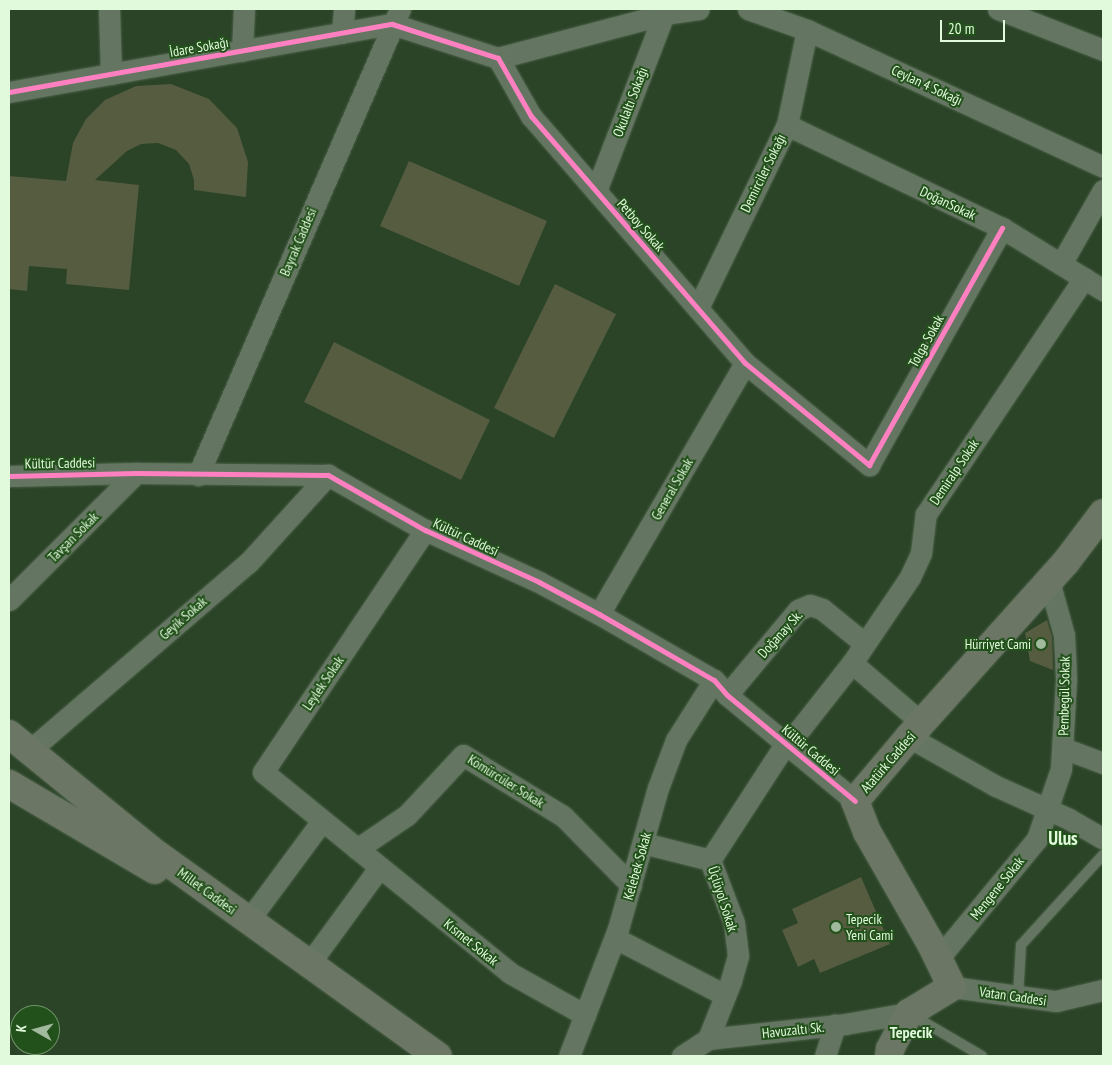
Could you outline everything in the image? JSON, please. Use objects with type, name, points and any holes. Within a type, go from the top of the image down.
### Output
[{"type":"main road","name":"Atatürk Caddesi","points":[[952,987],[867,832],[854,801],[1049,581],[1103,513]]},
{"type":"main road","name":"Millet Caddesi","points":[[9,734],[151,850],[245,919]]},
{"type":"main road","name":"Millet Caddesi","points":[[9,784],[107,843],[245,919]]},
{"type":"main road","points":[[245,919],[438,1056]]},
{"type":"main road","points":[[889,1056],[890,1049],[909,1013],[952,987]]},
{"type":"street","points":[[109,9],[111,74]]},
{"type":"street","points":[[242,51],[244,9]]},
{"type":"street","points":[[342,33],[344,9]]},
{"type":"street","points":[[396,16],[498,58],[664,14],[699,9]]},
{"type":"street","name":"Ceylan 4 Sokağı","points":[[754,9],[807,30],[1102,163]]},
{"type":"street","points":[[998,9],[1103,50]]},
{"type":"street","name":"Okulaltı Sokağı","points":[[596,191],[664,14]]},
{"type":"street","name":"İdare Sokağı","points":[[9,92],[342,33],[396,16]]},
{"type":"street","name":"Bayrak Caddesi","points":[[198,475],[396,16]]},
{"type":"street","name":"Demirciler Sokağı","points":[[698,308],[787,125],[807,30]]},
{"type":"street","name":"Petboy Sokak","points":[[498,58],[532,116],[745,363],[869,465]]},
{"type":"street","name":"DoğanSokak","points":[[787,125],[1002,228],[1103,290]]},
{"type":"street","points":[[1061,264],[1103,190]]},
{"type":"street","name":"Tolga Sokak","points":[[869,465],[1002,228]]},
{"type":"street","name":"Demiralp Sokak","points":[[786,743],[800,729],[852,663],[910,577],[920,553],[926,514],[1084,278]]},
{"type":"street","name":"General Sokak","points":[[599,614],[745,363]]},
{"type":"street","name":"Kültür Caddesi","points":[[12,472],[328,475],[425,530],[539,582],[599,614],[721,688],[854,801]]},
{"type":"street","name":"Tavşan Sokak","points":[[9,600],[136,473]]},
{"type":"street","name":"Geyik Sokak","points":[[30,751],[249,562],[328,475]]},
{"type":"street","name":"Leylek Sokak","points":[[322,821],[263,772],[425,530]]},
{"type":"street","name":"Pembegül Sokak","points":[[1048,811],[1061,769],[1066,680],[1064,635],[1049,581]]},
{"type":"street","name":"Doğanay Sk.","points":[[721,688],[798,610],[810,605],[822,609],[864,644]]},
{"type":"street","points":[[852,663],[916,730],[996,786],[1069,820],[1103,839]]},
{"type":"street","name":"Kelebek Sokak","points":[[569,1056],[615,938],[632,885],[658,788],[676,740],[721,688]]},
{"type":"street","name":"Üçlüyol Sokak","points":[[710,860],[786,743]]},
{"type":"street","points":[[1063,748],[1103,763]]},
{"type":"street","name":"Kömürcüler Sokak","points":[[367,858],[463,755],[563,816],[632,885]]},
{"type":"street","name":"Mengene Sokak","points":[[938,960],[1037,839],[1048,811]]},
{"type":"street","points":[[245,919],[322,821]]},
{"type":"street","name":"Kısmet Sokak","points":[[322,821],[510,973],[585,1015]]},
{"type":"street","name":"Üçlüyol Sokak","points":[[643,843],[710,860]]},
{"type":"street","points":[[309,964],[367,858]]},
{"type":"street","name":"Üçlüyol Sokak","points":[[708,1039],[738,956],[734,923],[710,860]]},
{"type":"street","points":[[615,938],[725,995]]},
{"type":"street","name":"Vatan Caddesi","points":[[952,987],[1056,1001],[1103,990]]},
{"type":"street","name":"Havuzaltı Sk.","points":[[682,1056],[708,1039],[835,1025],[909,1013]]},
{"type":"street","points":[[825,1056],[835,1025]]},
{"type":"lane","points":[[1018,996],[1021,945],[1103,855]]},
{"type":"lane","points":[[909,1013],[982,1056]]},
{"type":"building","points":[[171,84],[209,99],[237,128],[248,162],[246,197],[194,190],[194,180],[189,164],[176,150],[158,143],[141,144],[127,151],[95,180],[139,185],[129,290],[66,284],[67,269],[29,266],[27,291],[9,289],[9,176],[66,181],[73,143],[86,119],[105,100],[136,86]]},
{"type":"building","points":[[409,161],[547,221],[519,286],[380,226]]},
{"type":"building","points":[[555,284],[616,314],[554,438],[494,408]]},
{"type":"building","points":[[334,342],[490,420],[461,480],[304,402]]},
{"type":"building","name":"Hürriyet Cami","points":[[1047,620],[1052,637],[1053,670],[1030,661],[1025,633]]},
{"type":"building","name":"Tepecik Yeni Cami","points":[[861,877],[890,944],[820,973],[814,959],[798,967],[782,930],[798,923],[792,909]]},
{"type":"cycle path","points":[[9,92],[392,24],[498,58],[531,116],[745,363],[869,465],[1002,228]]},
{"type":"cycle path","points":[[9,476],[136,473],[328,475],[425,530],[539,582],[714,680],[727,695],[855,801]]},
{"type":"place","name":"Hürriyet Cami","points":[[1041,644]]},
{"type":"place","name":"Tepecik Yeni Cami","points":[[836,927]]},
{"type":"district","name":"Ulus","points":[[1063,839]]},
{"type":"district","name":"Tepecik","points":[[911,1032]]}]
